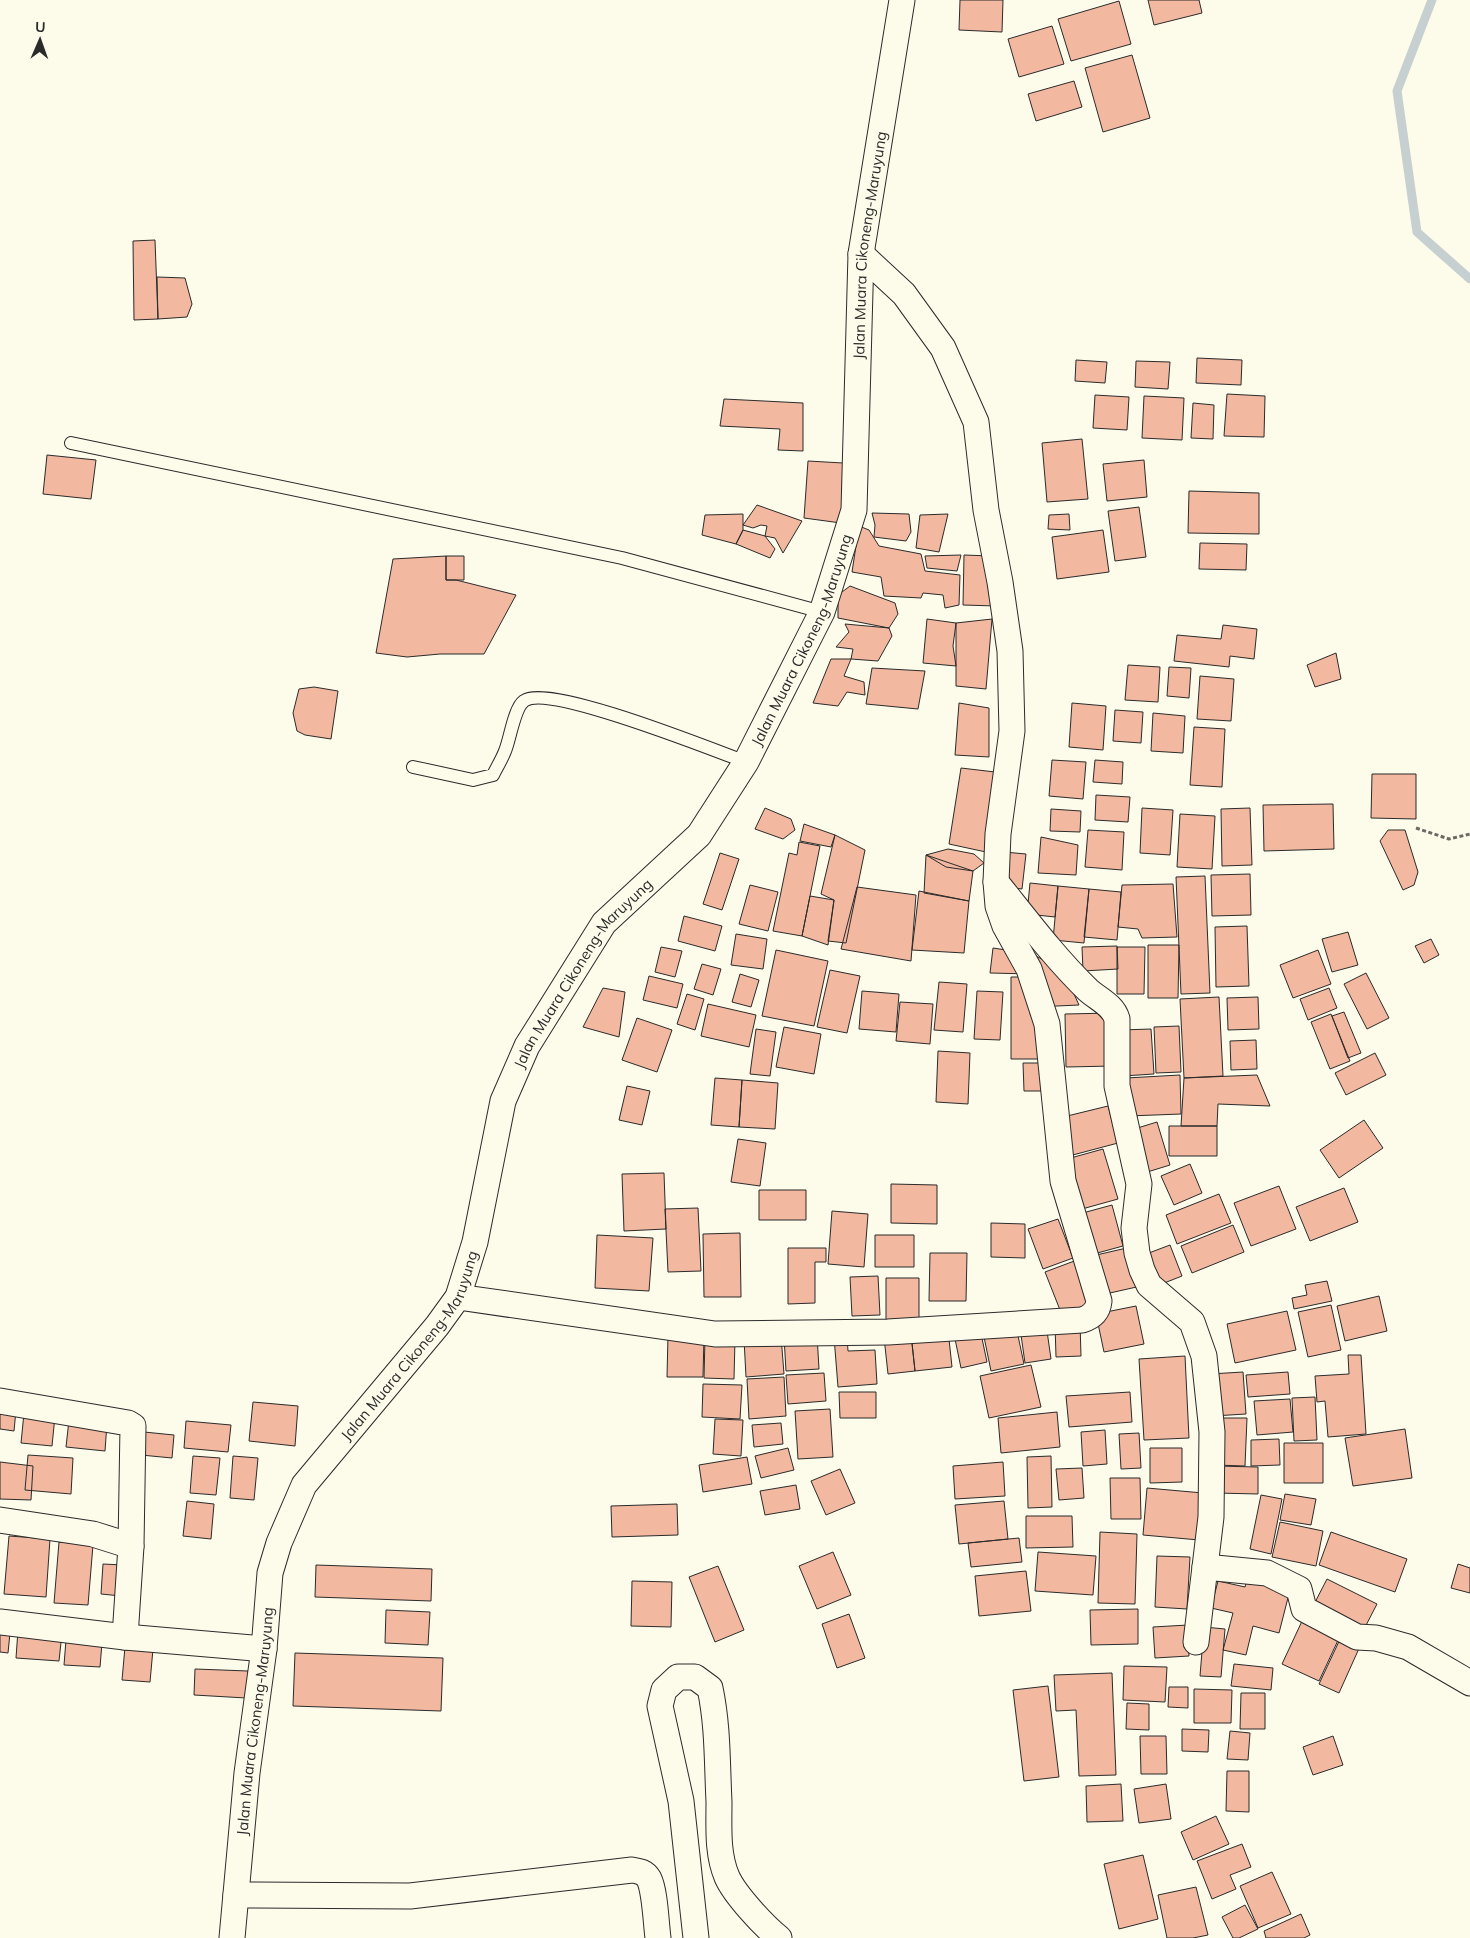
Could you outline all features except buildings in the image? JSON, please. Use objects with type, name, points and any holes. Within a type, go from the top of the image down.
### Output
[{"type":"street","name":"Jalan Muara Cikoneng-Maruyung","points":[[232,1938],[247,1773],[264,1649],[270,1573],[279,1543],[304,1485],[437,1326],[458,1297],[475,1242],[503,1101],[527,1046],[604,924],[699,835],[746,762],[822,612],[854,510],[861,254],[902,0]]},
{"type":"street","points":[[458,1297],[716,1334],[888,1332],[1082,1320],[1093,1315],[1098,1306],[1099,1301],[1063,1181],[1047,1024],[1029,969],[1005,926],[998,906],[996,882],[998,834],[1012,731],[1010,651],[1000,582],[986,510],[976,422],[943,348],[904,294],[861,254]]},
{"type":"street","points":[[996,882],[1059,960],[1089,991],[1115,1013],[1117,1019],[1116,1086],[1139,1184],[1134,1228],[1137,1253],[1149,1285],[1192,1322],[1204,1356],[1212,1432],[1211,1517],[1196,1642]]},
{"type":"street","points":[[0,1401],[128,1423],[133,1426],[132,1546],[125,1637]]},
{"type":"street","points":[[0,1520],[92,1534],[132,1546]]},
{"type":"street","points":[[1205,1567],[1267,1573],[1299,1589],[1304,1609],[1357,1637],[1376,1638],[1408,1647],[1470,1683]]},
{"type":"street","points":[[0,1622],[125,1637],[264,1649]]},
{"type":"street","points":[[696,1938],[681,1801],[660,1706],[664,1690],[678,1677],[695,1677],[710,1688],[716,1718],[720,1851],[728,1878],[770,1931],[779,1938]]},
{"type":"street","points":[[236,1895],[410,1896],[632,1870],[641,1872],[648,1878],[652,1888],[658,1938]]},
{"type":"lane","points":[[71,443],[622,558],[822,612]]},
{"type":"lane","points":[[413,767],[473,780],[493,775],[505,751],[519,708],[524,701],[533,698],[558,699],[626,718],[746,762]]},
{"type":"path","points":[[1416,828],[1449,839],[1470,834]]},
{"type":"waterway","points":[[1432,0],[1397,91],[1417,232],[1470,279]]}]
